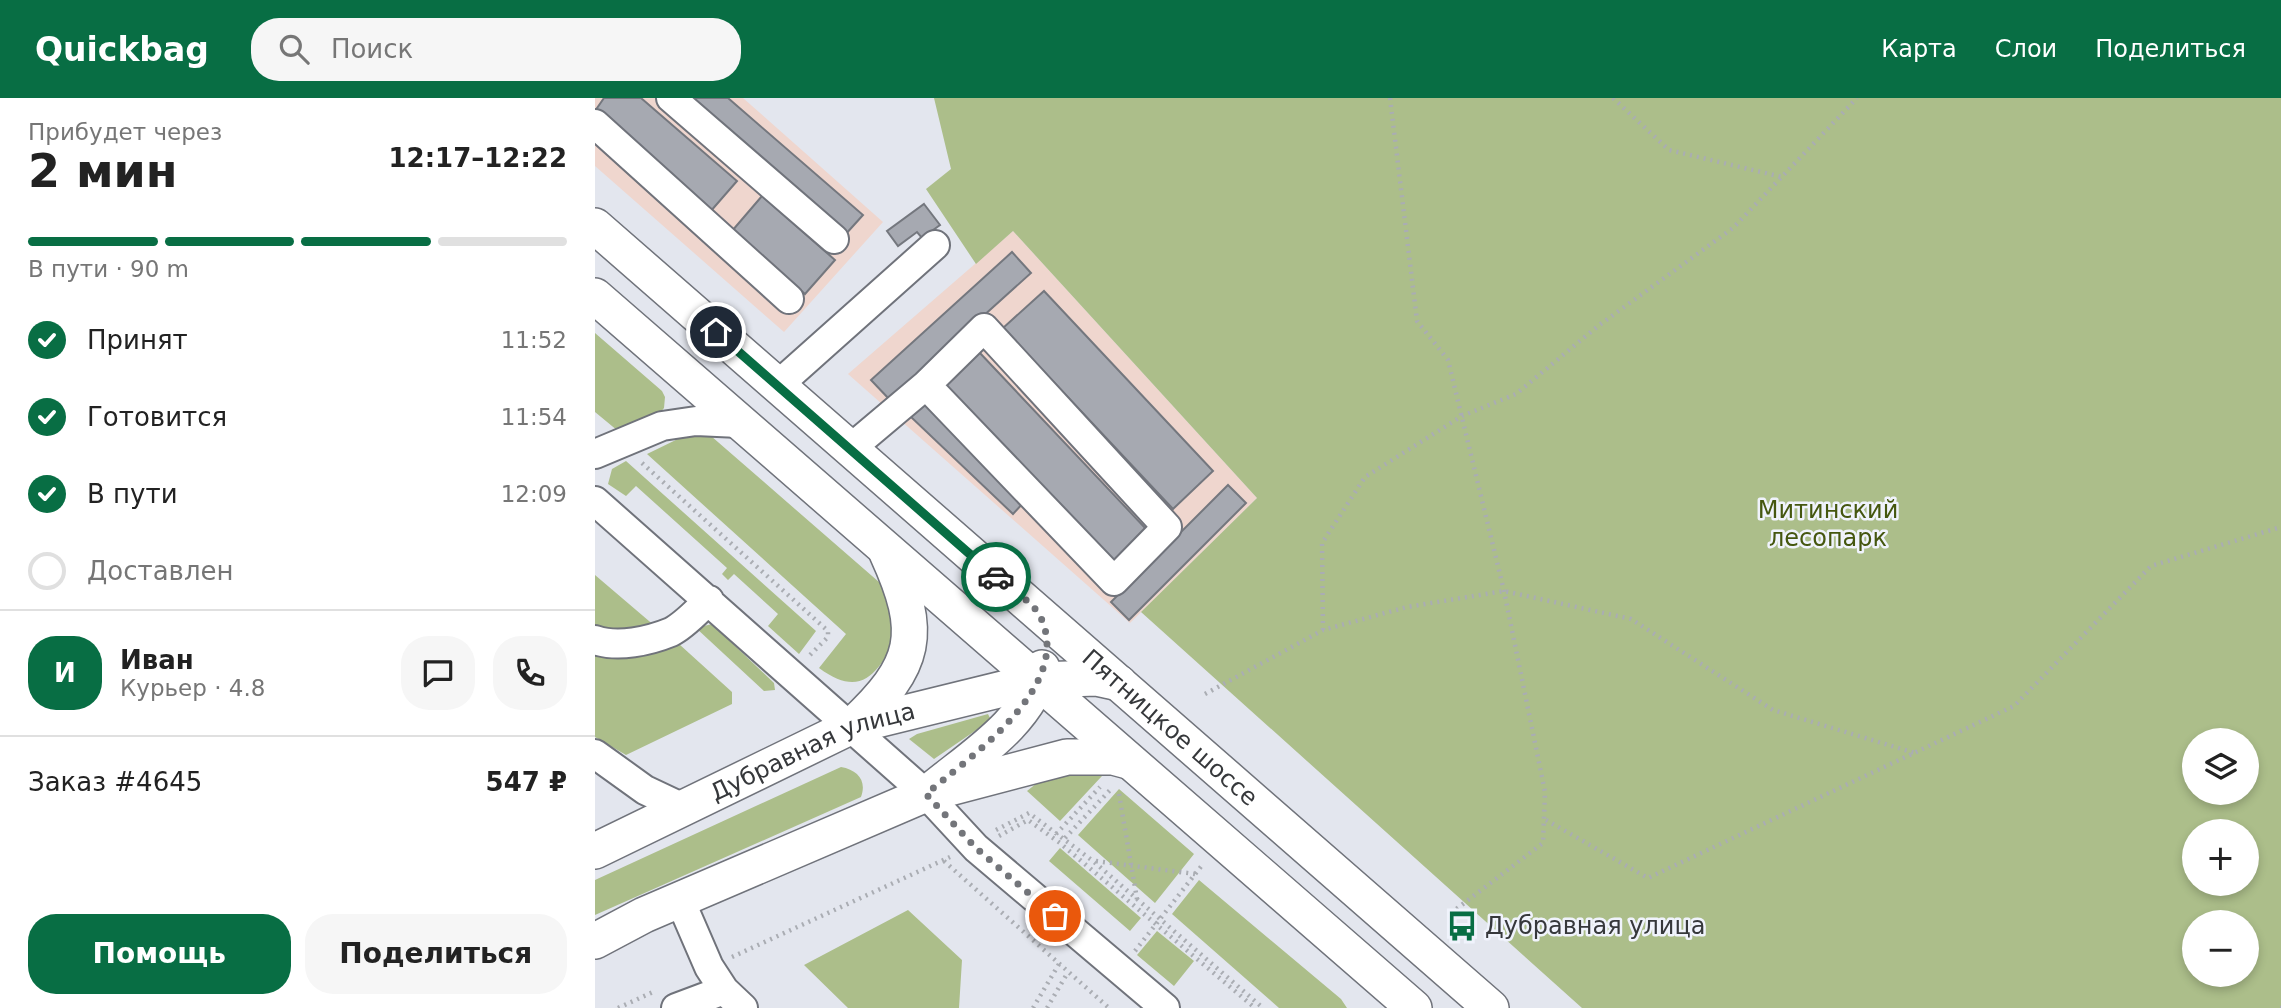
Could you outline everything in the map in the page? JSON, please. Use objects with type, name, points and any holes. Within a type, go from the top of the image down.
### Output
[{"type":"main road","name":"Пятницкое шоссе","points":[[595,226],[1491,1008]]},
{"type":"main road","name":"Пятницкое шоссе","points":[[595,296],[1039,680],[1120,776],[1414,1008]]},
{"type":"main road","points":[[852,726],[887,693],[905,661],[911,633],[907,602],[884,547]]},
{"type":"main road","points":[[926,794],[1006,728],[1039,680],[1045,636],[1038,613]]},
{"type":"main road","name":"Дубравная улица","points":[[595,850],[852,726],[1039,680],[1096,678],[1119,683]]},
{"type":"main road","points":[[595,941],[680,900],[926,794],[1066,757],[1090,756],[1120,776]]},
{"type":"street","points":[[671,98],[834,239]]},
{"type":"street","points":[[595,124],[789,299]]},
{"type":"street","points":[[777,386],[935,245]]},
{"type":"street","points":[[850,449],[926,385],[985,328],[1167,527],[1114,581],[926,385]]},
{"type":"street","points":[[595,454],[622,445],[662,426],[696,421],[739,423]]},
{"type":"street","points":[[595,501],[852,726],[926,794],[973,846],[1165,1008]]},
{"type":"street","points":[[595,640],[604,643],[634,642],[673,631],[709,600]]},
{"type":"street","points":[[595,754],[645,790],[681,807]]},
{"type":"street","points":[[680,900],[709,967],[733,999]]},
{"type":"street","points":[[670,998],[733,999]]},
{"type":"path","points":[[1390,98],[1417,321],[1448,360],[1504,591],[1545,792],[1543,843],[1455,910]]},
{"type":"path","points":[[1613,98],[1669,150],[1783,177]]},
{"type":"path","points":[[1323,630],[1322,543],[1365,477],[1462,416],[1516,394],[1598,326],[1733,228],[1857,98]]},
{"type":"path","points":[[622,445],[828,631],[828,637],[792,673]]},
{"type":"path","points":[[1546,820],[1648,878],[2014,706],[2151,566],[2281,527]]},
{"type":"path","points":[[1205,694],[1323,630],[1407,607],[1504,591],[1631,619],[1773,710],[1916,753]]},
{"type":"path","points":[[1052,838],[1101,785],[1120,776]]},
{"type":"path","points":[[1065,838],[1120,776]]},
{"type":"path","points":[[1120,776],[1137,900]]},
{"type":"path","points":[[973,846],[1029,813],[1093,861],[1255,1008]]},
{"type":"path","points":[[709,967],[1028,820],[1159,921],[1263,1008]]},
{"type":"path","points":[[1128,960],[1207,859]]},
{"type":"path","points":[[944,861],[1109,1008]]},
{"type":"path","points":[[1093,861],[1196,874]]},
{"type":"path","points":[[1033,1008],[1059,964]]},
{"type":"path","points":[[1047,1008],[1068,972]]},
{"type":"path","points":[[618,1008],[670,998]]},
{"type":"shaded area","points":[[595,98],[743,98],[883,222],[784,332],[595,166]]},
{"type":"shaded area","points":[[1013,231],[1257,498],[1130,623],[848,374]]},
{"type":"green space","name":"Митинский лесопарк","points":[[934,98],[2281,98],[2281,1008],[1582,1008],[1141,612],[1257,498],[1013,231],[976,264],[926,189],[951,169]]},
{"type":"green space","points":[[595,333],[662,391],[665,397],[664,408],[659,414],[618,431],[595,412]]},
{"type":"green space","points":[[684,436],[711,436],[887,589],[900,632],[885,658],[869,677],[848,682],[819,668],[846,634],[647,454]]},
{"type":"green space","points":[[626,461],[816,631],[799,654],[768,626],[778,614],[734,574],[728,580],[722,574],[727,568],[636,486],[626,496],[608,484],[612,469]]},
{"type":"green space","points":[[595,575],[656,627],[595,632]]},
{"type":"green space","points":[[712,624],[774,683],[775,690],[764,691],[696,628]]},
{"type":"green space","points":[[679,644],[732,692],[732,704],[626,755],[595,737],[595,653],[617,657],[638,656]]},
{"type":"green space","points":[[988,714],[991,720],[934,759],[909,739],[917,734]]},
{"type":"green space","points":[[841,767],[860,777],[863,786],[861,797],[595,915],[595,880]]},
{"type":"green space","points":[[1089,770],[1102,776],[1060,821],[1027,791],[1047,775]]},
{"type":"green space","points":[[1119,789],[1194,854],[1155,903],[1078,835]]},
{"type":"green space","points":[[1060,848],[1141,918],[1130,931],[1049,861]]},
{"type":"green space","points":[[1199,880],[1341,999],[1347,1008],[1279,1008],[1172,914]]},
{"type":"green space","points":[[908,910],[962,960],[959,1008],[848,1008],[804,965]]},
{"type":"green space","points":[[1157,931],[1194,961],[1174,986],[1137,955]]},
{"type":"building","points":[[604,98],[641,98],[737,181],[710,212],[595,111]]},
{"type":"building","points":[[686,98],[728,98],[863,215],[844,236]]},
{"type":"building","points":[[762,196],[835,260],[805,294],[732,231]]},
{"type":"building","points":[[924,204],[940,225],[922,238],[917,232],[898,246],[887,231]]},
{"type":"building","points":[[1012,252],[1031,273],[890,400],[871,380]]},
{"type":"building","points":[[1044,291],[1213,471],[1173,509],[1003,328]]},
{"type":"building","points":[[979,352],[1147,530],[1110,565],[942,387]]},
{"type":"building","points":[[924,403],[1025,501],[1013,514],[911,417]]},
{"type":"building","points":[[1228,485],[1246,503],[1129,620],[1111,602]]},
{"type":"way so far","points":[[996,577],[1038,613],[1043,624],[1044,657],[1039,680],[1006,728],[926,794],[976,848],[1055,916]]},
{"type":"place","name":"Дубравная улица","points":[[1462,926]]},
{"type":"route","points":[[716,332],[996,577]]}]
